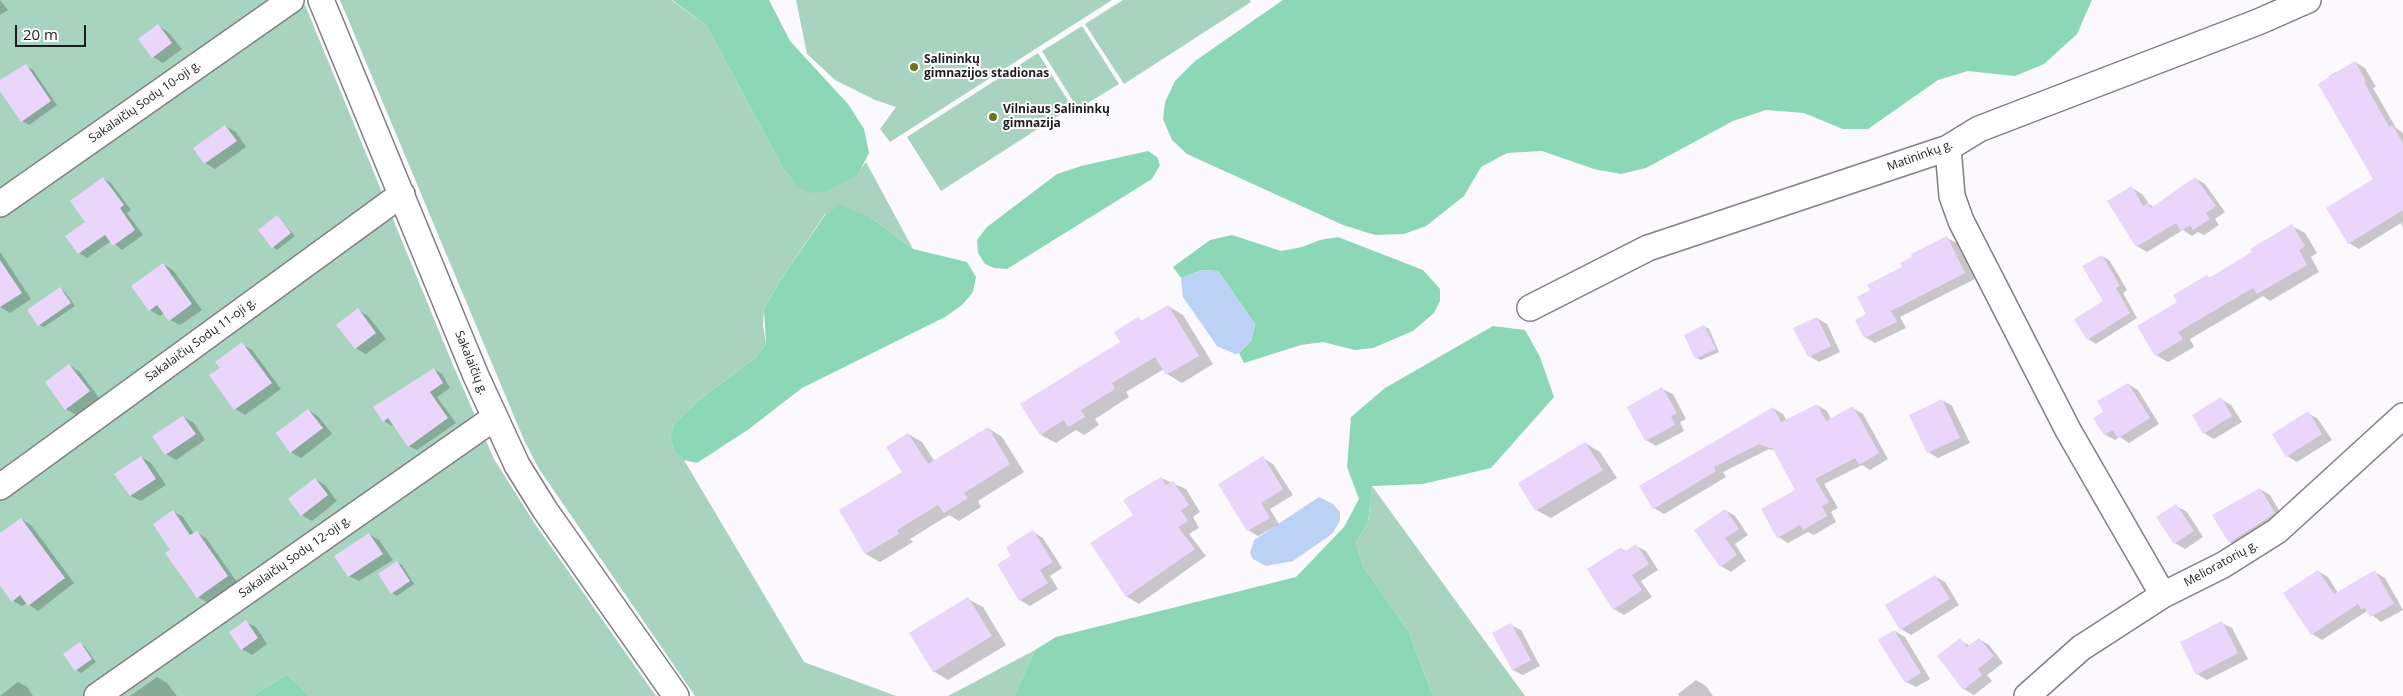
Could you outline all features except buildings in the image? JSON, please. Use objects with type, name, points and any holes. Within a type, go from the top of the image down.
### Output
[{"type":"street","name":"Sakalaičių Sodų 10-oji g.","points":[[0,204],[291,0]]},
{"type":"street","name":"Sakalaičių g.","points":[[321,0],[494,418],[517,465],[545,510],[676,696]]},
{"type":"street","name":"Matininkų g.","points":[[1530,308],[1648,248],[1948,148],[1979,129],[2258,22],[2308,0]]},
{"type":"street","points":[[1948,148],[1952,196],[1961,221],[2068,430],[2164,595]]},
{"type":"street","name":"Sakalaičių Sodų 11-oji g.","points":[[0,487],[402,194]]},
{"type":"street","name":"Melioratorių g.","points":[[2027,696],[2080,648],[2164,595],[2223,565],[2276,531],[2403,416]]},
{"type":"street","name":"Sakalaičių Sodų 12-oji g.","points":[[97,696],[494,418]]},
{"type":"green space","points":[[0,0],[303,0],[453,365],[494,459],[535,524],[656,696],[310,696],[287,674],[253,696],[0,696]]},
{"type":"green space","points":[[340,0],[671,0],[706,25],[783,168],[796,185],[857,174],[866,162],[913,249],[870,217],[825,214],[780,281],[764,309],[763,325],[766,344],[754,359],[699,400],[674,424],[670,437],[675,452],[684,460],[804,662],[896,696],[695,696],[539,469],[524,440]]},
{"type":"green space","points":[[672,0],[769,0],[790,41],[848,104],[864,129],[869,153],[858,174],[827,191],[810,193],[796,185],[783,168],[706,25]]},
{"type":"green space","name":"Salininkų gimnazijos stadionas","points":[[796,0],[1112,0],[890,142],[880,129],[896,107],[875,100],[835,80],[807,54]]},
{"type":"green space","points":[[1123,0],[1250,0],[1251,2],[1124,84],[1085,24]]},
{"type":"green space","points":[[1283,0],[2092,0],[2077,34],[2044,64],[2015,76],[1968,71],[1938,80],[1868,129],[1843,129],[1804,113],[1766,110],[1733,121],[1646,168],[1621,174],[1594,169],[1542,151],[1507,153],[1481,167],[1464,196],[1426,226],[1404,234],[1375,235],[1343,225],[1187,154],[1172,140],[1163,119],[1165,102],[1175,81],[1195,61]]},
{"type":"green space","points":[[1082,26],[1119,84],[1078,109],[1042,51]]},
{"type":"green space","points":[[1038,53],[1072,107],[941,191],[907,137]]},
{"type":"green space","points":[[1148,151],[1157,157],[1160,165],[1152,179],[1007,269],[994,268],[985,264],[978,253],[977,240],[987,227],[1057,174],[1081,166]]},
{"type":"green space","points":[[840,205],[870,217],[913,249],[967,262],[976,277],[973,292],[962,305],[945,317],[802,388],[749,429],[697,463],[684,460],[675,452],[670,437],[674,424],[699,400],[754,359],[766,344],[764,309],[780,281],[825,215]]},
{"type":"green space","points":[[1232,235],[1281,251],[1338,237],[1423,270],[1440,289],[1440,301],[1434,313],[1413,331],[1373,348],[1355,350],[1323,342],[1301,345],[1244,363],[1239,353],[1251,341],[1255,324],[1218,271],[1202,270],[1181,278],[1173,267],[1210,240]]},
{"type":"green space","points":[[1493,326],[1525,330],[1540,357],[1554,397],[1491,468],[1423,484],[1372,486],[1368,523],[1356,542],[1363,566],[1409,632],[1433,696],[1014,696],[1035,650],[1056,637],[1296,577],[1344,527],[1359,499],[1347,467],[1351,417],[1385,388]]},
{"type":"green space","points":[[1372,486],[1525,696],[1433,696],[1409,632],[1363,566],[1356,542],[1368,523]]},
{"type":"green space","points":[[1035,650],[1014,696],[948,696]]},
{"type":"green space","points":[[287,674],[310,696],[253,696]]},
{"type":"water","points":[[1202,270],[1218,271],[1255,324],[1251,341],[1239,353],[1235,354],[1217,346],[1183,297],[1181,278]]},
{"type":"water","points":[[1319,497],[1333,504],[1340,512],[1340,521],[1332,534],[1293,561],[1266,566],[1253,559],[1250,553],[1254,540]]},
{"type":"place","name":"Salininkų gimnazijos stadionas","points":[[914,67]]},
{"type":"place","name":"Vilniaus Salininkų gimnazija","points":[[993,117]]}]
